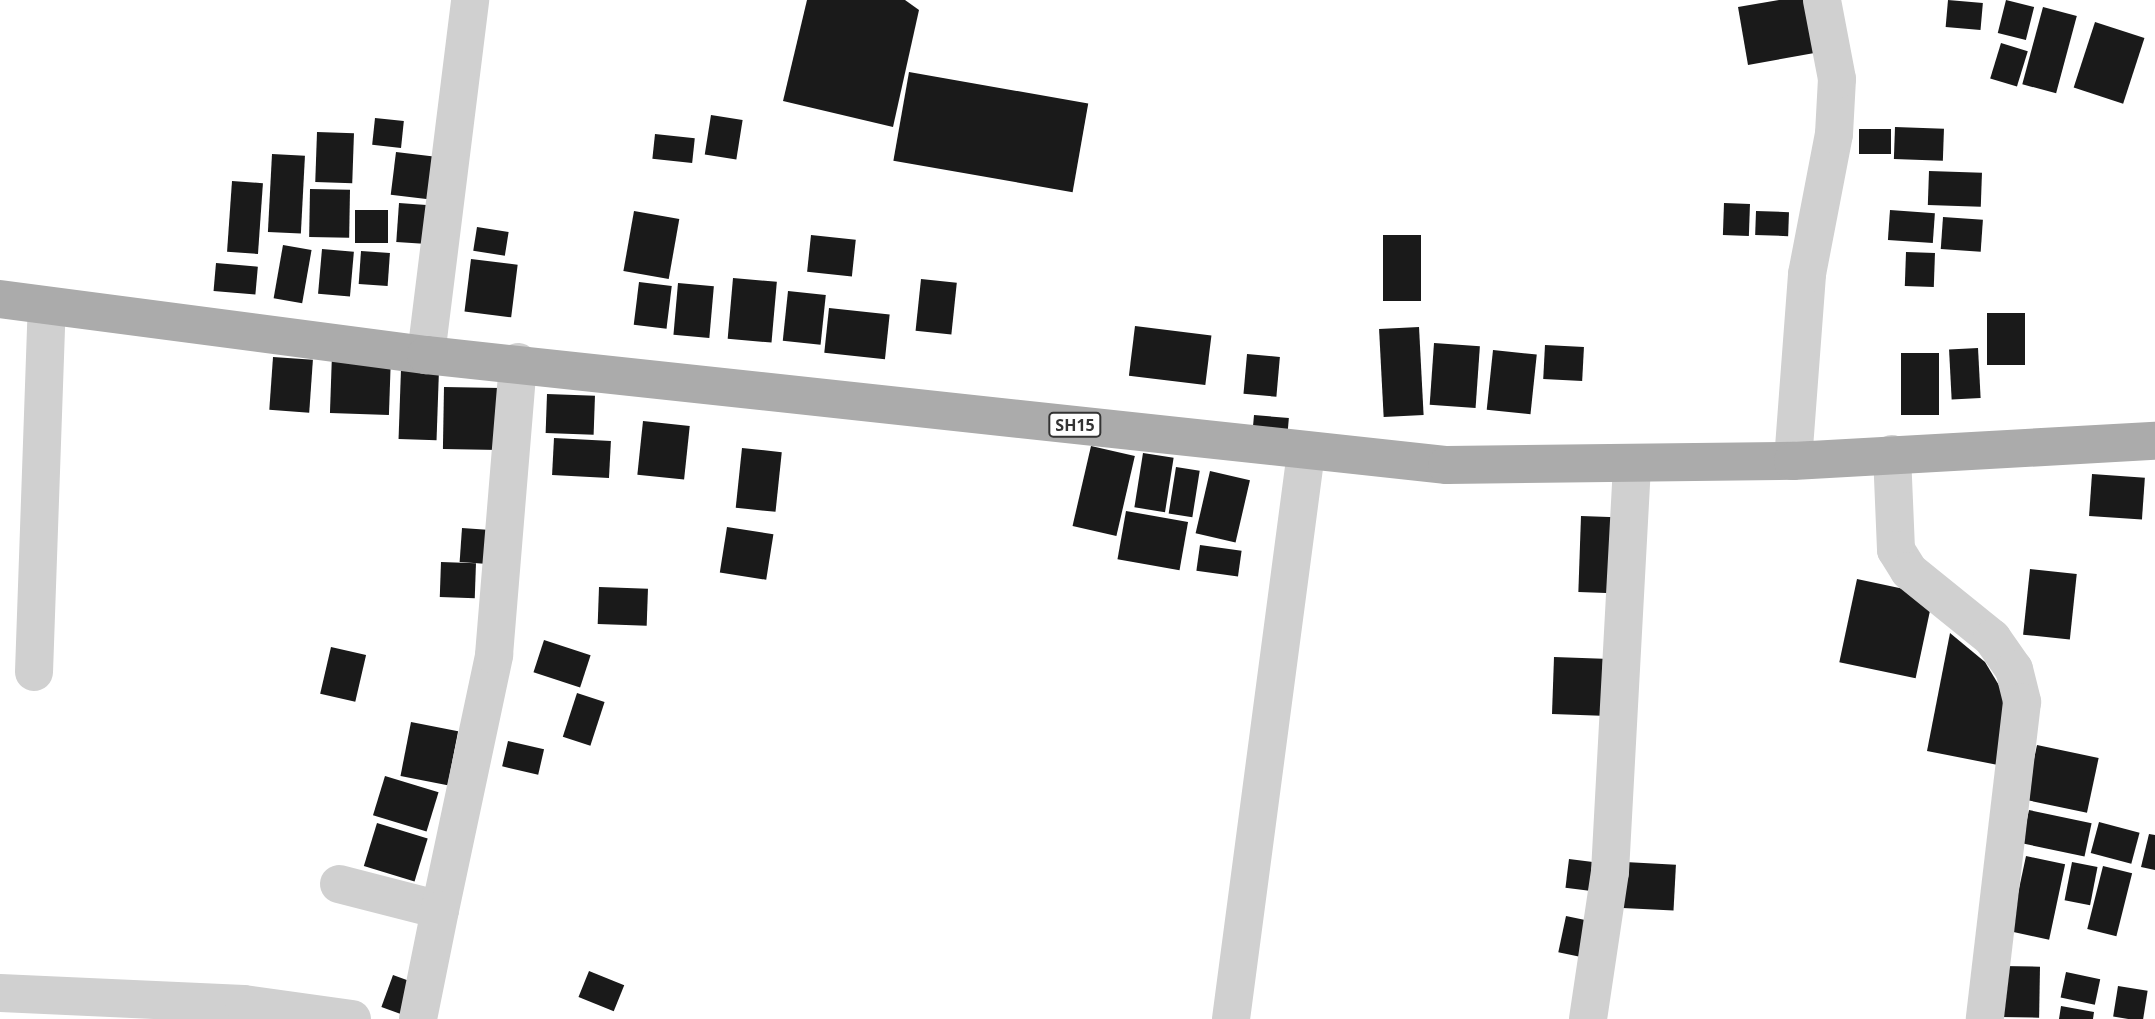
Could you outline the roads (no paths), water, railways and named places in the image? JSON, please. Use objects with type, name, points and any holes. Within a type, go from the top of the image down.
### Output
[{"type":"main road","name":"SH15","points":[[0,299],[426,355],[518,362],[1306,452],[1495,467],[1793,461],[2155,441]]},
{"type":"street","points":[[426,355],[470,0]]},
{"type":"street","points":[[1793,461],[1807,274],[1834,134],[1837,79],[1822,0]]},
{"type":"street","points":[[34,672],[47,306]]},
{"type":"street","points":[[418,1019],[494,655],[518,362]]},
{"type":"street","points":[[1231,1019],[1306,452]]},
{"type":"street","points":[[1892,454],[1896,550],[1909,572],[1992,638],[2014,669],[2022,702],[1985,1019]]},
{"type":"street","points":[[1588,1019],[1610,872],[1632,465]]},
{"type":"street","points":[[339,884],[440,910]]},
{"type":"street","points":[[0,993],[193,1010],[352,1019]]}]
